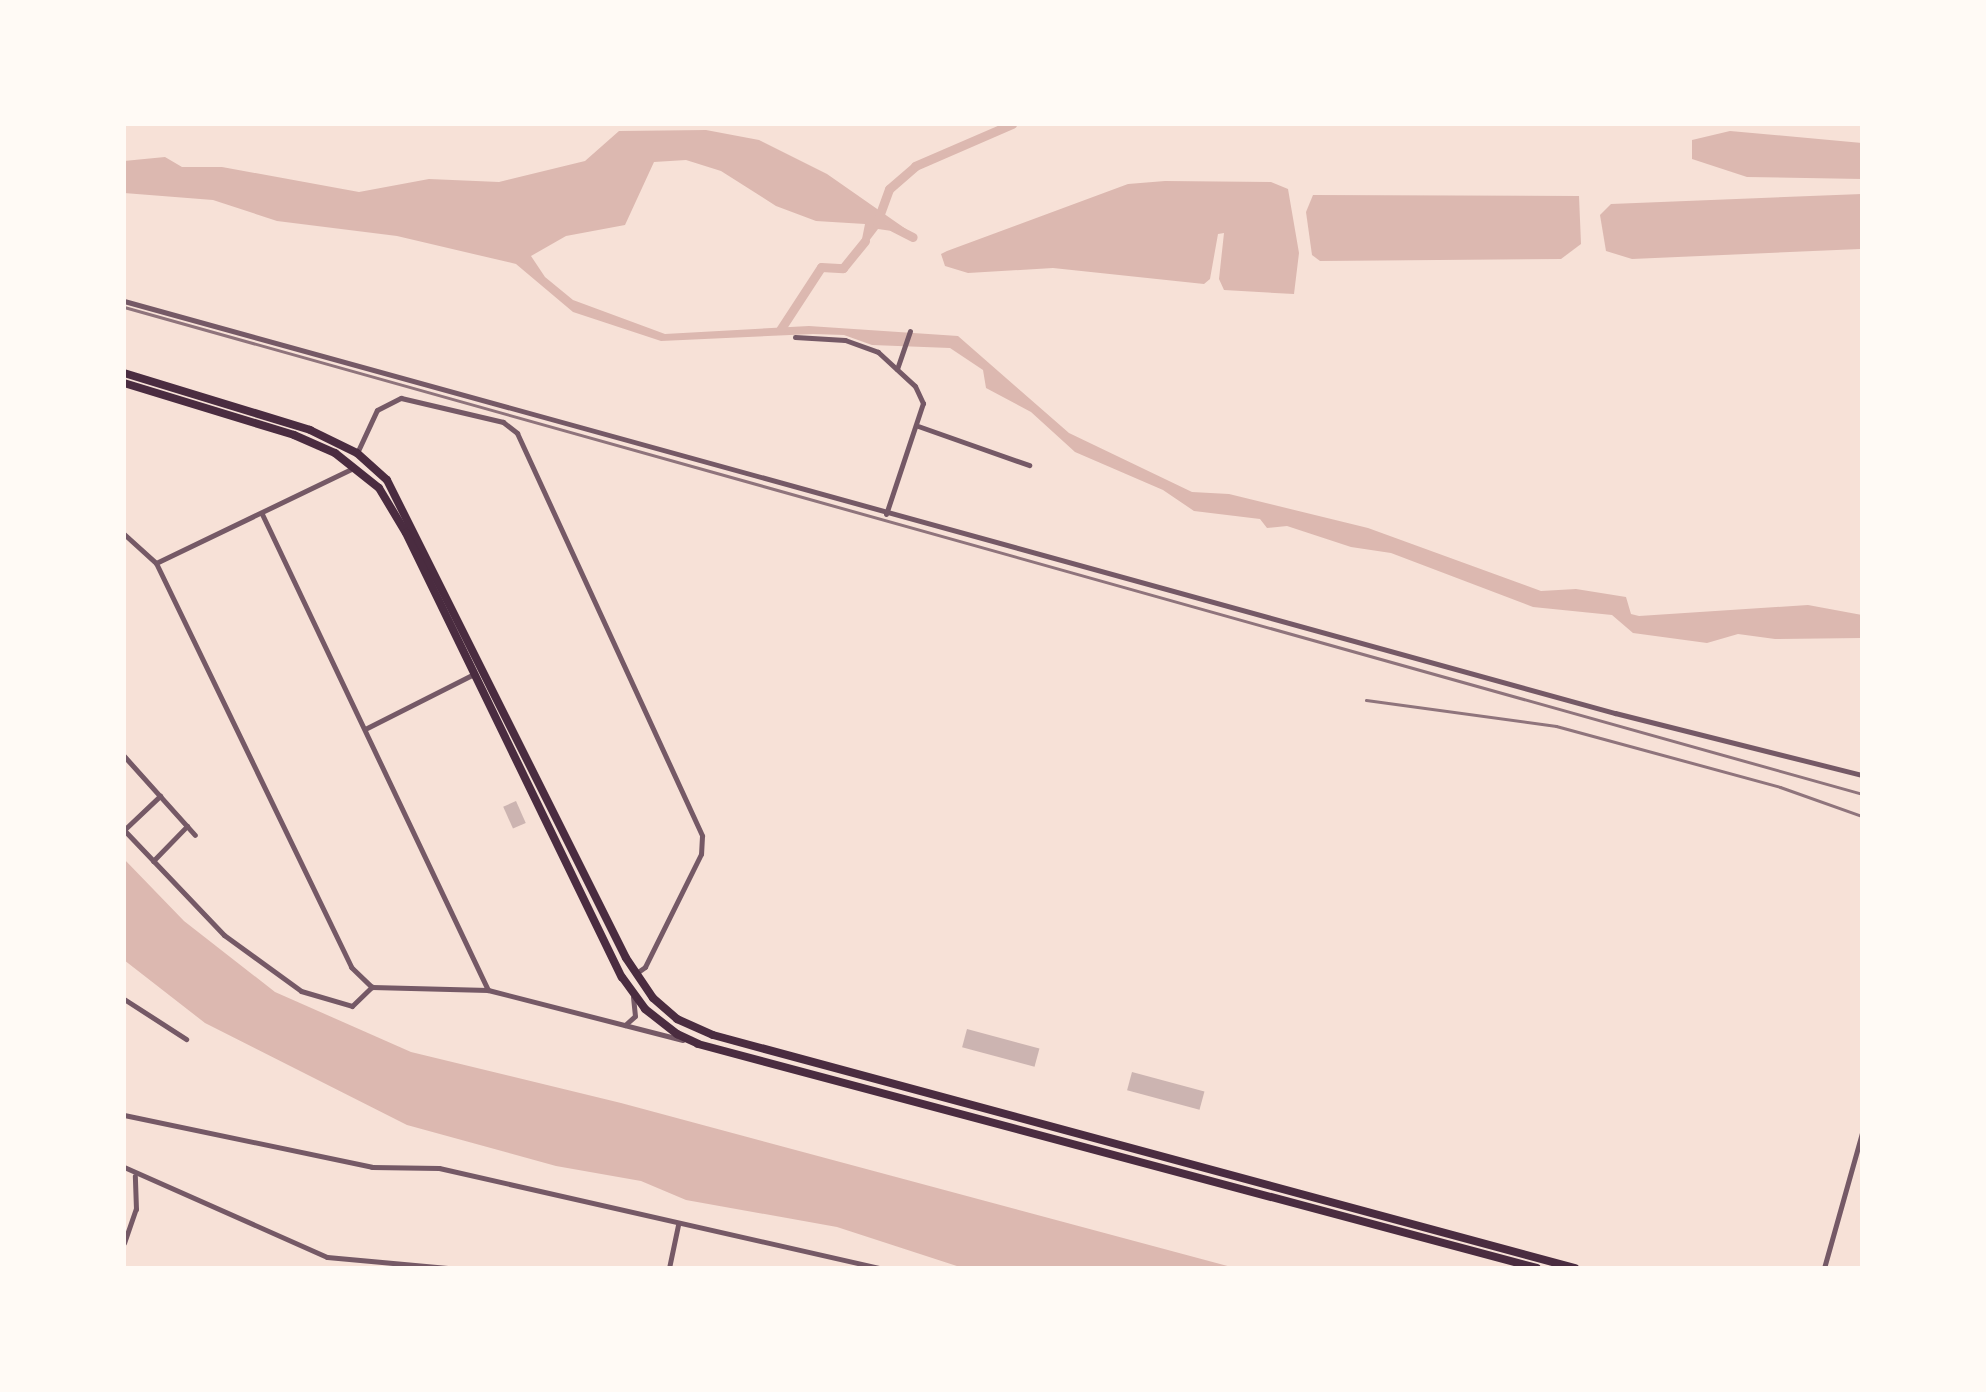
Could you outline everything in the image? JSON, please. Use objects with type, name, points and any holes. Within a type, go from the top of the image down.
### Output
[{"type":"main road","points":[[124,373],[310,430],[357,453],[387,480],[408,513],[635,974],[666,1011],[690,1026],[1575,1268]]},
{"type":"main road","points":[[124,383],[294,435],[355,467],[379,488],[397,514],[631,992],[660,1023],[698,1044],[1537,1268]]},
{"type":"main road","points":[[517,761],[527,756]]},
{"type":"main road","points":[[1009,1128],[1013,1116]]},
{"type":"street","points":[[124,301],[1615,713],[1862,775]]},
{"type":"street","points":[[897,369],[910,331]]},
{"type":"street","points":[[795,337],[845,340],[878,352],[897,369],[923,403],[918,426],[886,514]]},
{"type":"street","points":[[357,453],[377,410],[401,398],[503,422],[517,433],[704,842],[645,967],[635,974]]},
{"type":"street","points":[[918,426],[1029,465]]},
{"type":"street","points":[[156,563],[355,467]]},
{"type":"street","points":[[262,514],[488,990]]},
{"type":"street","points":[[124,534],[156,563],[351,967],[372,987],[488,990],[698,1044]]},
{"type":"street","points":[[364,729],[475,674]]},
{"type":"street","points":[[124,756],[195,835]]},
{"type":"street","points":[[124,771],[131,764]]},
{"type":"street","points":[[160,796],[124,830],[224,935],[301,991],[352,1006],[372,987]]},
{"type":"street","points":[[153,861],[187,826]]},
{"type":"street","points":[[624,1025],[635,1016],[631,992]]},
{"type":"street","points":[[124,999],[186,1039]]},
{"type":"street","points":[[124,1115],[372,1167],[439,1168],[678,1225],[879,1268]]},
{"type":"street","points":[[1824,1268],[1862,1133]]},
{"type":"street","points":[[124,1167],[135,1175],[327,1257],[447,1268]]},
{"type":"street","points":[[124,1243],[136,1209],[135,1175]]},
{"type":"street","points":[[669,1268],[678,1225]]},
{"type":"shaded area","points":[[706,130],[759,140],[827,174],[913,234],[878,229],[859,254],[865,224],[816,221],[776,206],[721,171],[686,160],[654,162],[625,225],[566,236],[531,256],[545,277],[573,300],[665,334],[809,326],[958,336],[1069,433],[1192,492],[1229,494],[1368,528],[1541,591],[1576,589],[1626,597],[1631,614],[1639,616],[1808,605],[1862,615],[1862,638],[1775,639],[1738,634],[1707,643],[1633,633],[1612,615],[1533,607],[1391,553],[1351,547],[1287,526],[1267,528],[1260,519],[1194,511],[1163,490],[1075,452],[1031,412],[986,388],[983,370],[950,348],[872,345],[844,335],[813,334],[661,341],[573,312],[516,264],[397,236],[277,221],[213,200],[124,193],[124,161],[165,157],[182,167],[222,167],[359,192],[429,179],[499,182],[585,161],[619,131]]},
{"type":"shaded area","points":[[1730,131],[1862,143],[1862,179],[1747,177],[1692,159],[1692,140]]},
{"type":"shaded area","points":[[1165,181],[1271,182],[1288,189],[1299,253],[1294,294],[1224,290],[1219,279],[1224,233],[1218,234],[1210,279],[1204,284],[1053,268],[968,273],[945,266],[941,254],[947,251],[1128,184]]},
{"type":"shaded area","points":[[1862,194],[1860,249],[1632,259],[1606,251],[1600,215],[1611,204]]},
{"type":"shaded area","points":[[1313,195],[1579,196],[1581,244],[1561,259],[1320,261],[1312,255],[1306,212]]},
{"type":"shaded area","points":[[124,859],[184,921],[275,992],[411,1052],[621,1103],[1235,1268],[963,1268],[837,1227],[686,1200],[641,1181],[556,1166],[407,1125],[205,1023],[124,960]]},
{"type":"building","points":[[516,801],[526,823],[513,829],[503,807]]},
{"type":"building","points":[[967,1029],[1039,1048],[1035,1067],[962,1047]]},
{"type":"building","points":[[1132,1072],[1204,1091],[1200,1110],[1127,1090]]},
{"type":"waterway","points":[[877,222],[889,189],[915,166],[1012,124]]},
{"type":"waterway","points":[[893,227],[913,237]]},
{"type":"waterway","points":[[780,330],[821,267],[843,268],[865,241]]},
{"type":"railway","points":[[124,307],[1862,794]]},
{"type":"railway","points":[[1366,700],[1556,726],[1780,787],[1862,816]]}]
